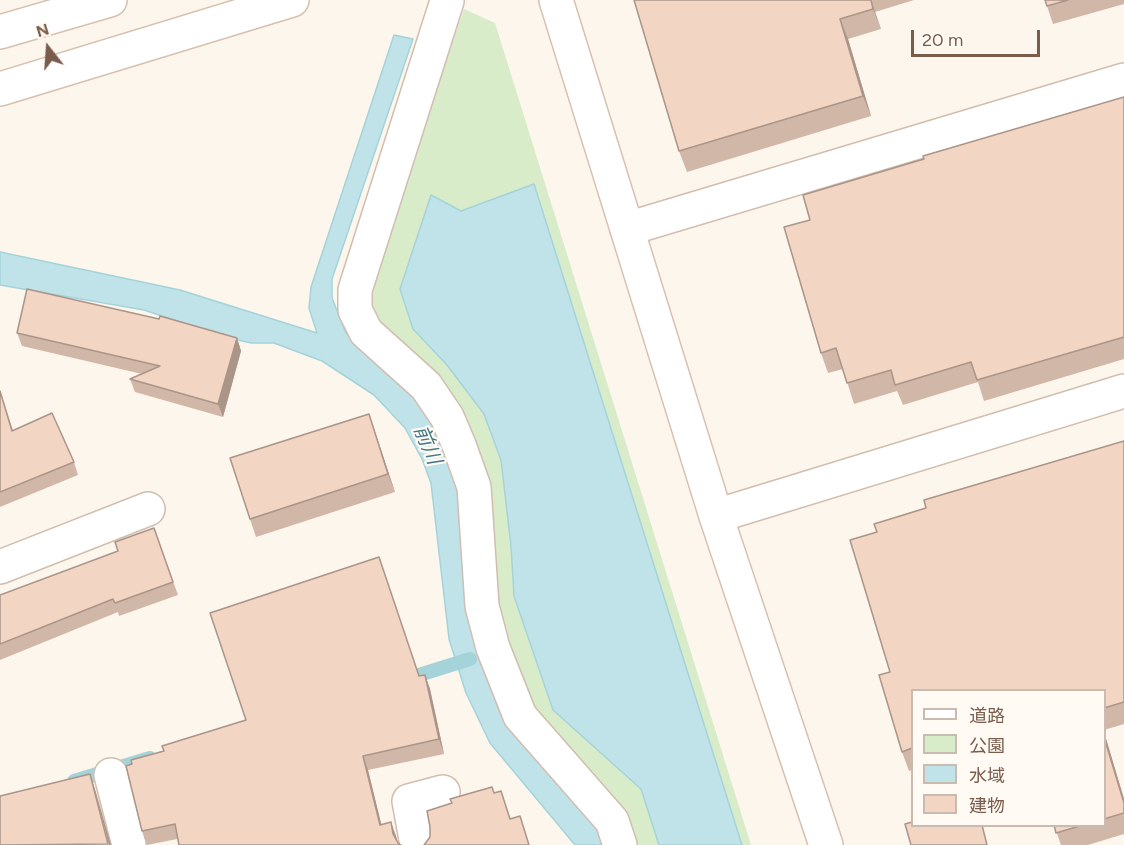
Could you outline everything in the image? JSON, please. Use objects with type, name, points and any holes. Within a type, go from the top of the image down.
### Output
[{"type":"street","points":[[0,32],[110,0]]},
{"type":"street","points":[[0,89],[292,0]]},
{"type":"street","points":[[556,0],[716,516],[826,845]]},
{"type":"street","points":[[447,1],[355,290],[355,310],[366,332],[426,386],[447,417],[474,487],[482,606],[493,648],[516,707],[520,716],[612,821],[620,845]]},
{"type":"street","points":[[627,229],[1124,80]]},
{"type":"street","points":[[716,516],[1124,391]]},
{"type":"street","points":[[0,567],[148,509]]},
{"type":"street","points":[[111,775],[129,845]]},
{"type":"street","points":[[417,845],[409,801],[443,792]]},
{"type":"green space","points":[[464,9],[495,23],[751,845],[634,845],[537,717],[509,653],[499,607],[485,481],[369,310],[366,290]]},
{"type":"water","name":"前川","points":[[394,35],[413,39],[332,279],[332,298],[346,333],[415,393],[443,432],[458,483],[488,679],[517,738],[600,827],[605,845],[575,845],[490,743],[466,693],[449,639],[431,483],[422,459],[405,428],[374,395],[322,361],[274,343],[251,343],[225,337],[144,310],[0,285],[0,252],[180,290],[317,333],[309,308],[311,287]]},
{"type":"water","points":[[534,184],[742,845],[659,845],[641,789],[553,710],[514,596],[501,460],[484,414],[447,365],[413,329],[400,289],[431,195],[461,211]]},
{"type":"building","points":[[634,0],[871,0],[873,9],[840,19],[863,96],[679,151]]},
{"type":"building","points":[[1045,0],[1068,0],[1047,6]]},
{"type":"building","points":[[1124,97],[1124,337],[977,380],[971,362],[895,385],[891,370],[847,383],[836,348],[821,353],[784,227],[810,220],[803,195],[924,159],[923,156]]},
{"type":"building","points":[[27,289],[159,319],[160,316],[237,338],[218,404],[130,379],[160,366],[17,333]]},
{"type":"building","points":[[0,391],[12,431],[52,413],[74,462],[0,492]]},
{"type":"building","points":[[369,414],[388,474],[250,519],[230,458]]},
{"type":"building","points":[[1124,441],[1124,702],[1106,707],[1106,689],[911,689],[911,748],[902,752],[879,675],[890,672],[850,540],[877,532],[874,524],[926,508],[924,500]]},
{"type":"building","points":[[154,528],[173,582],[115,603],[113,599],[0,644],[0,595],[118,551],[115,542]]},
{"type":"building","points":[[379,557],[419,676],[425,675],[439,739],[363,756],[380,825],[391,822],[393,834],[401,845],[179,845],[175,824],[142,831],[126,766],[132,764],[131,760],[164,751],[162,746],[246,720],[210,613]]},
{"type":"building","points":[[1106,744],[1124,803],[1124,813],[1106,818]]},
{"type":"building","points":[[90,774],[108,844],[0,845],[0,796]]},
{"type":"building","points":[[492,787],[494,793],[501,791],[510,819],[520,816],[529,845],[424,845],[430,837],[427,811],[452,803],[450,799]]},
{"type":"building","points":[[911,822],[911,827],[982,827],[987,845],[911,845],[905,824]]},
{"type":"building","points":[[1054,827],[1076,827],[1056,833]]},
{"type":"waterway","points":[[403,680],[470,659]]},
{"type":"waterway","points":[[74,781],[150,758]]}]
